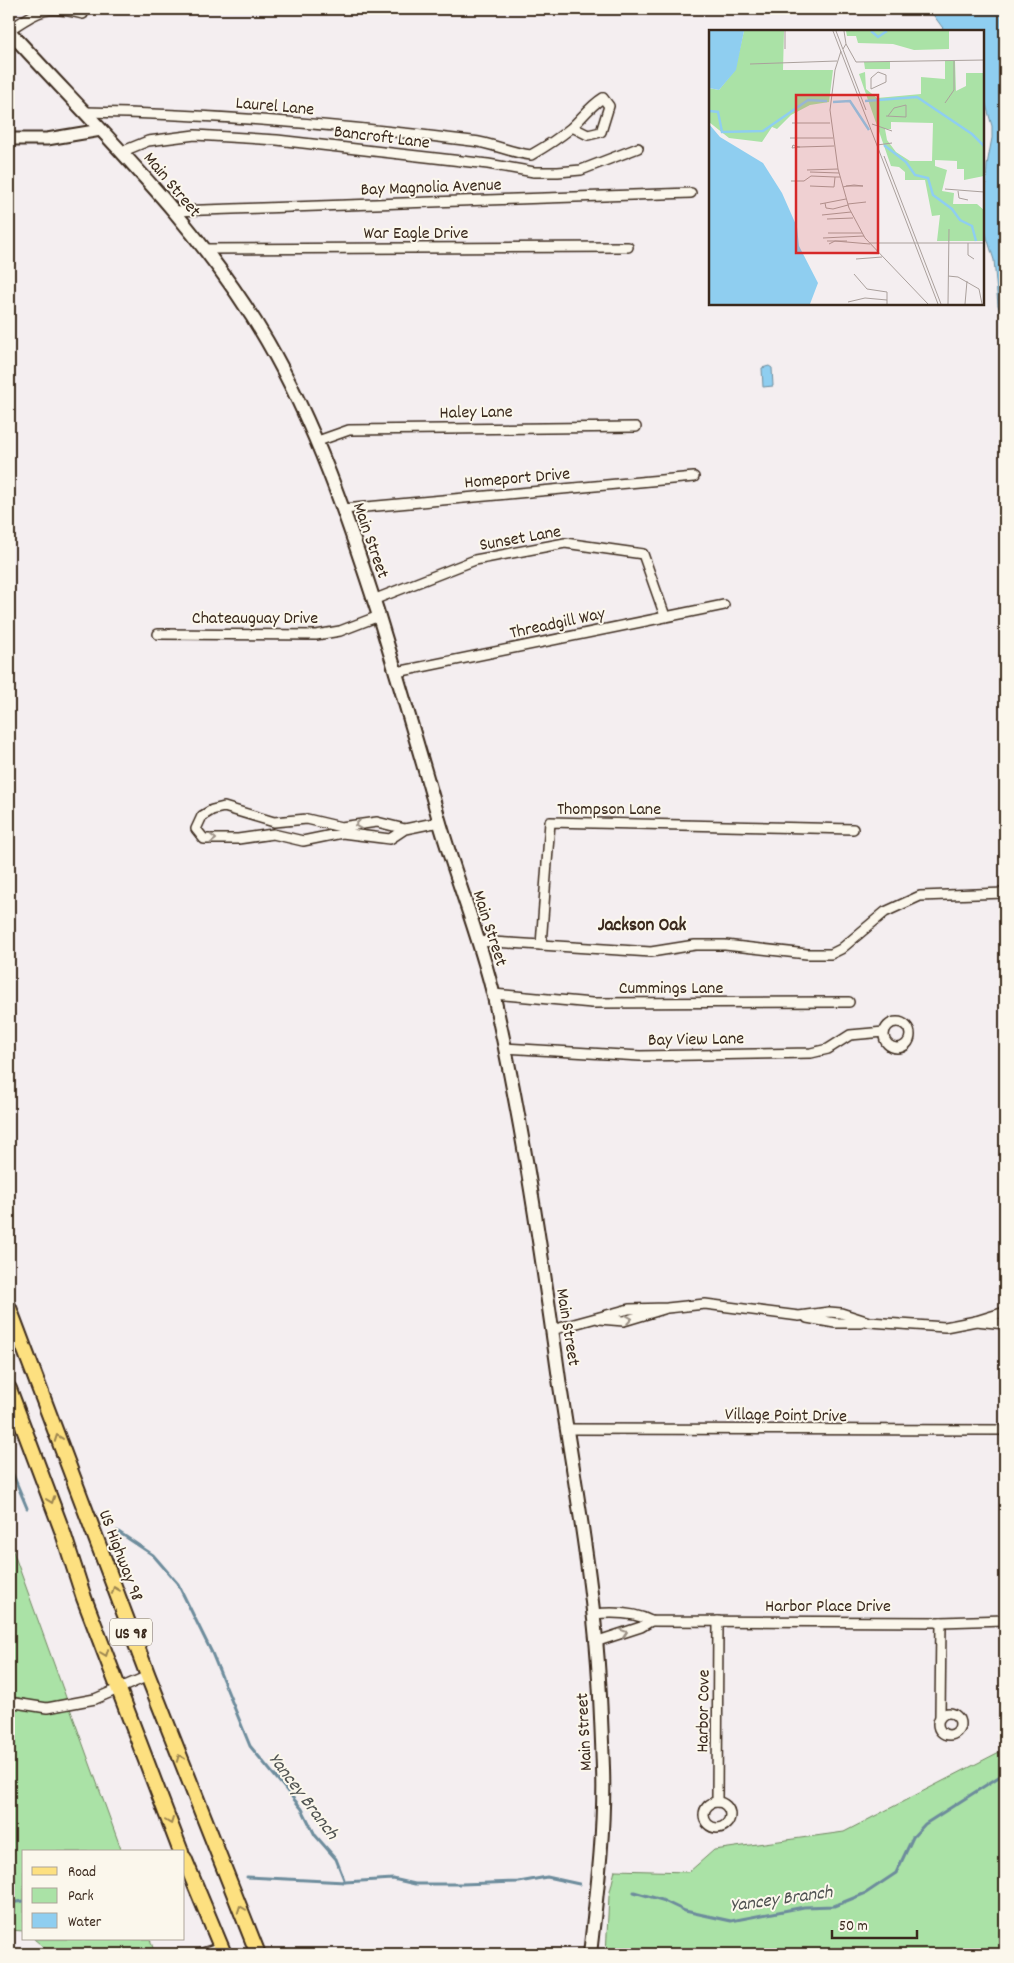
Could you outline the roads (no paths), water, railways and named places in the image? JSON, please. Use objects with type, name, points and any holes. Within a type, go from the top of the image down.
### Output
[{"type":"main road","name":"Main Street","points":[[9,30],[174,211],[204,249],[267,341],[318,441],[362,560],[397,672],[439,822],[478,941],[493,994],[520,1128],[552,1330],[594,1614],[596,1642],[603,1769],[603,1817],[590,1954]]},
{"type":"main road","name":"US Highway 98","points":[[9,1308],[148,1676],[258,1954]]},
{"type":"main road","name":"US 98","points":[[9,1389],[54,1507],[84,1598],[180,1850]]},
{"type":"main road","points":[[185,1860],[222,1951]]},
{"type":"street","points":[[9,30],[38,11],[63,10],[83,14]]},
{"type":"street","points":[[603,98],[609,106],[601,132],[588,135],[572,127],[594,103],[603,98]]},
{"type":"street","name":"Laurel Lane","points":[[85,112],[151,113],[306,124],[475,141],[531,155],[572,127]]},
{"type":"street","points":[[9,138],[47,139],[100,130]]},
{"type":"street","name":"Bancroft Lane","points":[[121,152],[148,141],[195,134],[277,140],[488,164],[534,172],[558,172],[581,170],[638,148]]},
{"type":"street","name":"Bay Magnolia Avenue","points":[[174,211],[690,193]]},
{"type":"street","name":"War Eagle Drive","points":[[204,249],[628,247]]},
{"type":"street","name":"Haley Lane","points":[[318,441],[349,430],[636,427]]},
{"type":"street","name":"Homeport Drive","points":[[344,510],[694,477]]},
{"type":"street","name":"Sunset Lane","points":[[374,600],[475,560],[565,543],[643,554],[665,616]]},
{"type":"street","name":"Threadgill Way","points":[[397,672],[724,605]]},
{"type":"street","name":"Chateauguay Drive","points":[[158,634],[316,635],[340,631],[378,616]]},
{"type":"street","points":[[405,830],[377,822],[342,830],[303,841],[273,834],[238,838],[204,838],[196,829],[202,816],[212,810],[224,807],[274,822],[307,820],[342,830],[390,839],[405,830],[439,822]]},
{"type":"street","points":[[273,834],[274,822]]},
{"type":"street","name":"Thompson Lane","points":[[541,945],[550,822],[853,829]]},
{"type":"street","points":[[478,941],[651,952],[695,945],[726,945],[807,954],[831,954],[842,949],[885,912],[920,896],[1005,893]]},
{"type":"street","name":"Cummings Lane","points":[[493,994],[592,1003],[849,1002]]},
{"type":"street","name":"Bay View Lane","points":[[504,1048],[640,1056],[811,1053],[828,1049],[850,1035],[884,1032]]},
{"type":"street","points":[[552,1330],[589,1319],[624,1320],[647,1316],[667,1308],[705,1304],[799,1316],[829,1312],[841,1313],[869,1322],[945,1327],[976,1321],[1005,1312]]},
{"type":"street","points":[[976,1321],[1005,1324]]},
{"type":"street","name":"Village Point Drive","points":[[566,1429],[1005,1430]]},
{"type":"street","name":"Harbor Place Drive","points":[[594,1614],[640,1615],[652,1621],[941,1622],[1005,1620]]},
{"type":"street","name":"Harbor Place Drive","points":[[596,1642],[641,1627],[652,1621]]},
{"type":"street","name":"Harbor Cove","points":[[716,1802],[718,1621]]},
{"type":"street","points":[[940,1716],[941,1622]]},
{"type":"street","points":[[9,1702],[47,1708],[95,1699],[148,1676]]},
{"type":"street","points":[[200,1954],[222,1951]]},
{"type":"water","points":[[929,9],[1005,9],[1005,328],[998,305],[994,260],[984,228],[987,165],[992,138],[992,126],[984,98],[984,30],[944,30]]},
{"type":"water","points":[[769,366],[772,368],[773,386],[763,387],[762,368]]},
{"type":"waterway","name":"Yancey Branch","points":[[9,1465],[27,1508]]},
{"type":"waterway","name":"Yancey Branch","points":[[117,1531],[153,1555],[178,1584],[212,1653],[250,1746],[302,1809],[315,1835],[336,1859],[345,1882],[393,1879],[415,1884],[462,1884],[519,1882],[547,1877],[579,1884]]},
{"type":"waterway","name":"Yancey Branch","points":[[634,1892],[662,1900],[685,1911],[731,1921],[804,1907],[834,1906],[866,1893],[896,1873],[913,1837],[925,1824],[1005,1773]]},
{"type":"waterway","points":[[247,1877],[345,1882]]},
{"type":"waterway","points":[[9,1903],[22,1901]]},
{"type":"district","name":"Jackson Oak","points":[[642,923]]}]
